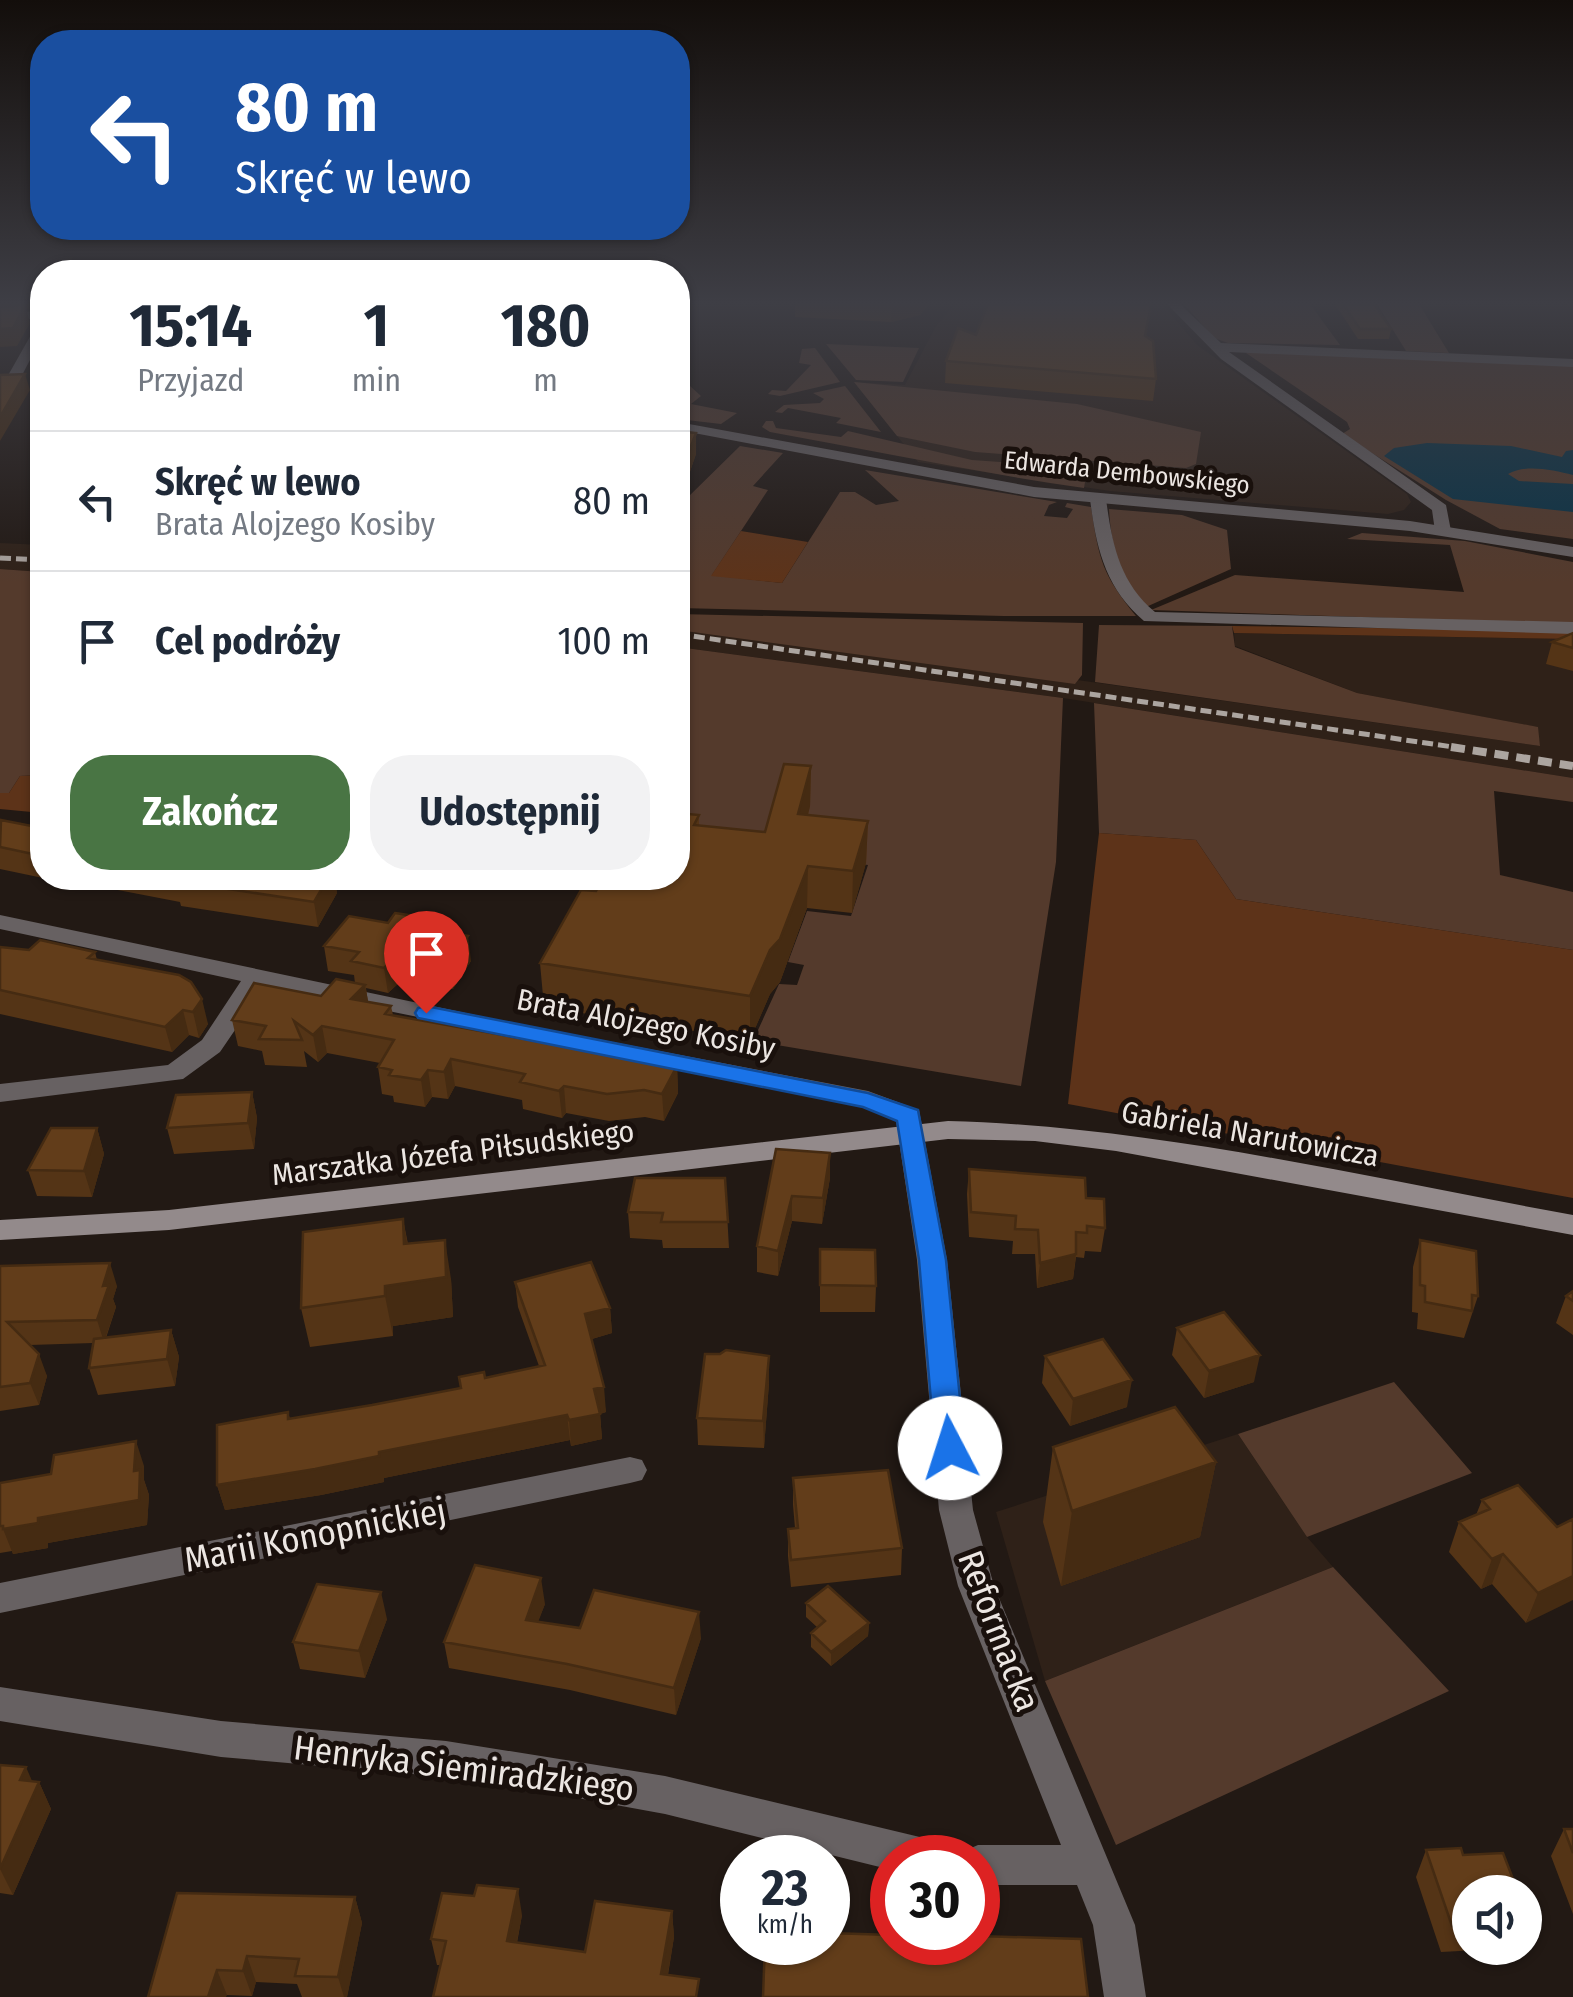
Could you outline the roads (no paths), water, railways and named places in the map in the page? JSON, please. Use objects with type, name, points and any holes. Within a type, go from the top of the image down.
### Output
[{"type":"main road","name":"Gabriela Narutowicza","points":[[914,1132],[996,1130],[1116,1142],[1573,1225]]},
{"type":"main road","name":"Marszałka Józefa Piłsudskiego","points":[[0,1230],[169,1220],[914,1132]]},
{"type":"street","points":[[1285,397],[1440,508],[1443,530]]},
{"type":"street","name":"Edwarda Dembowskiego","points":[[690,428],[1098,503],[1443,530],[1573,552]]},
{"type":"street","points":[[1098,503],[1112,575],[1129,599],[1150,617],[1573,628]]},
{"type":"street","name":"Brata Alojzego Kosiby","points":[[0,922],[868,1100],[909,1116],[914,1132]]},
{"type":"street","points":[[0,1093],[174,1073],[199,1062],[220,1036],[253,984],[254,976]]},
{"type":"street","name":"Reformacka","points":[[914,1132],[932,1260],[960,1526],[976,1586],[1114,1925],[1125,1997]]},
{"type":"street","name":"Marii Konopnickiej","points":[[0,1598],[630,1470]]},
{"type":"street","name":"Henryka Siemiradzkiego","points":[[0,1704],[221,1738],[446,1759],[572,1778],[665,1795],[870,1845]]},
{"type":"street","points":[[1000,1865],[1092,1865]]},
{"type":"water","points":[[1427,443],[1511,446],[1562,457],[1573,450],[1573,475],[1531,469],[1508,474],[1519,481],[1573,484],[1573,512],[1453,499],[1384,456],[1394,448]]},
{"type":"railway","points":[[0,558],[30,559]]},
{"type":"railway","points":[[690,636],[1467,749]]},
{"type":"railway","points":[[1451,747],[1573,766]]}]
